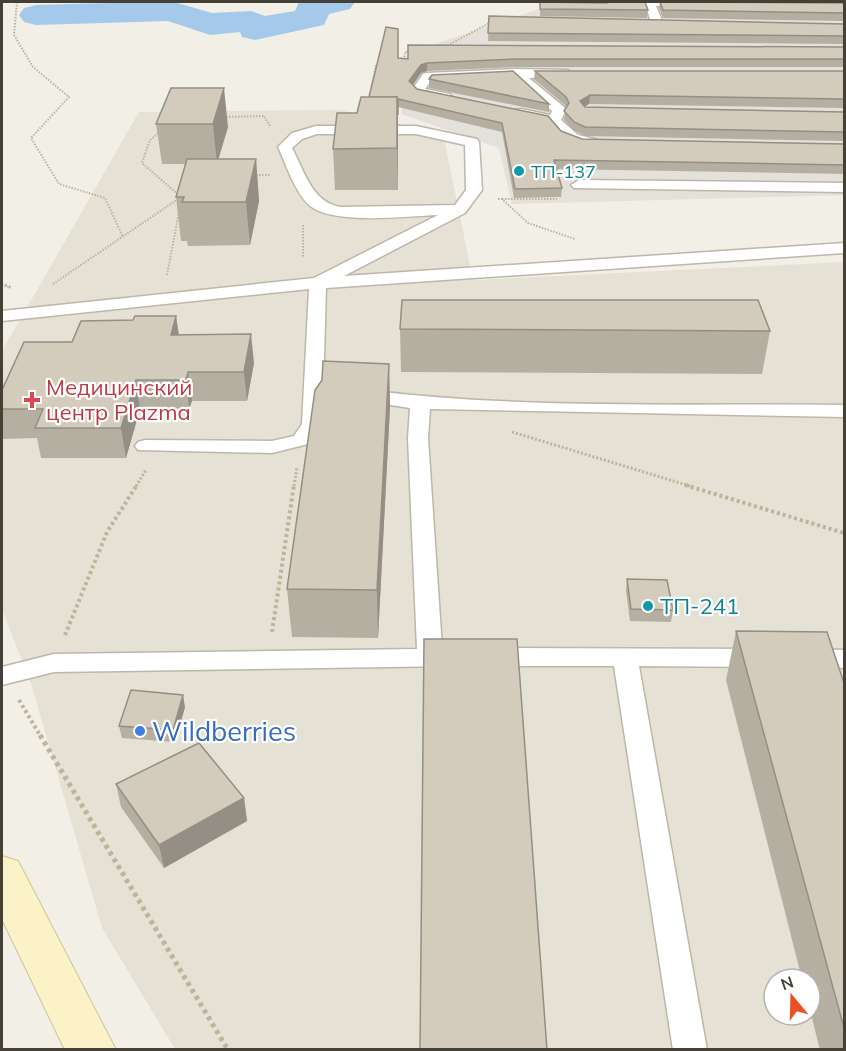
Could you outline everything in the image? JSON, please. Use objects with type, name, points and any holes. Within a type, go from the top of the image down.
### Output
[{"type":"main road","points":[[2,874],[91,1050]]},
{"type":"lane","points":[[657,23],[648,3],[706,3]]},
{"type":"lane","points":[[516,73],[559,110],[554,120]]},
{"type":"lane","points":[[463,101],[417,91],[427,77],[575,73]]},
{"type":"lane","points":[[509,111],[554,120],[567,135],[581,142],[605,143]]},
{"type":"lane","points":[[311,284],[462,206],[474,190],[472,142],[416,129],[316,130],[297,136],[285,147],[311,199],[321,208],[340,212],[462,206]]},
{"type":"lane","points":[[579,185],[844,188]]},
{"type":"lane","points":[[4,315],[311,284],[844,248]]},
{"type":"lane","points":[[152,447],[272,447],[301,440],[312,424],[311,284]]},
{"type":"lane","points":[[313,389],[420,403],[517,407],[844,411]]},
{"type":"lane","points":[[420,403],[418,438],[430,657]]},
{"type":"lane","points":[[3,675],[54,663],[430,657],[844,658]]},
{"type":"lane","points":[[625,658],[690,1050]]},
{"type":"path","points":[[17,2],[14,35],[33,68],[69,97],[31,138],[59,184],[105,198],[123,237]]},
{"type":"path","points":[[435,48],[445,47],[485,23],[496,22]]},
{"type":"path","points":[[416,51],[405,52],[403,68],[427,77]]},
{"type":"path","points":[[385,65],[376,65],[367,99],[393,101],[393,108],[405,114],[396,130]]},
{"type":"path","points":[[394,65],[404,65]]},
{"type":"path","points":[[218,117],[264,116],[285,147]]},
{"type":"path","points":[[163,129],[150,140],[142,163],[181,197]]},
{"type":"path","points":[[242,176],[298,175]]},
{"type":"path","points":[[462,206],[502,199],[570,200],[579,185]]},
{"type":"path","points":[[162,299],[183,187]]},
{"type":"path","points":[[4,315],[181,197]]},
{"type":"path","points":[[502,199],[528,222],[608,250],[615,262]]},
{"type":"path","points":[[311,284],[301,227],[321,208]]},
{"type":"path","points":[[511,432],[844,533]]},
{"type":"path","points":[[268,660],[301,440]]},
{"type":"path","points":[[54,663],[107,532],[152,447]]},
{"type":"path","points":[[3,675],[228,1050]]},
{"type":"shaded area","points":[[615,2],[844,2],[844,195],[512,204],[499,148],[401,114],[408,53],[539,9],[615,9]]},
{"type":"shaded area","points":[[340,110],[443,134],[473,280],[844,262],[844,1049],[175,1049],[102,928],[32,687],[2,609],[2,351],[139,112]]},
{"type":"building","points":[[540,2],[645,2],[648,10],[540,9]]},
{"type":"building","points":[[660,2],[844,3],[844,13],[663,10]]},
{"type":"building","points":[[489,16],[844,24],[844,36],[488,33]]},
{"type":"building","points":[[386,27],[398,29],[398,58],[408,59],[408,45],[844,47],[844,59],[516,59],[427,63],[421,65],[409,81],[417,89],[548,116],[561,131],[582,139],[844,144],[844,165],[554,160],[562,188],[515,189],[502,123],[398,99],[398,115],[397,97],[369,97]]},
{"type":"building","points":[[513,71],[549,104],[429,79],[432,75]]},
{"type":"building","points":[[535,71],[844,71],[844,99],[590,95],[580,101],[585,107],[844,112],[844,132],[585,127],[574,122],[564,111],[569,103],[566,97]]},
{"type":"building","points":[[171,88],[224,88],[213,124],[156,124]]},
{"type":"building","points":[[361,97],[397,97],[397,148],[333,149],[337,113],[357,113]]},
{"type":"building","points":[[187,159],[256,159],[246,202],[182,202],[184,197],[176,197]]},
{"type":"building","points":[[402,300],[758,300],[770,331],[400,329]]},
{"type":"building","points":[[135,316],[176,316],[171,335],[251,334],[244,372],[188,372],[186,380],[136,380],[121,428],[35,428],[43,409],[2,409],[2,390],[24,342],[72,342],[81,321],[133,320]]},
{"type":"building","points":[[323,361],[389,364],[377,590],[287,589],[315,390],[322,380]]},
{"type":"building","points":[[627,579],[667,580],[673,610],[631,609]]},
{"type":"building","points":[[736,631],[827,632],[844,683],[844,1028]]},
{"type":"building","points":[[424,639],[517,639],[547,1050],[420,1050]]},
{"type":"building","points":[[131,690],[183,695],[173,730],[119,726]]},
{"type":"building","points":[[199,743],[244,798],[159,845],[116,784]]},
{"type":"waterway","points":[[36,15],[171,11],[210,24],[251,21],[255,29],[312,18],[312,8],[338,2]]},
{"type":"place","name":"ТП-137","points":[[519,171]]},
{"type":"place","name":"Медицинский центр Plazma","points":[[32,400]]},
{"type":"place","name":"ТП-241","points":[[648,606]]},
{"type":"place","name":"Wildberries","points":[[140,731]]}]
